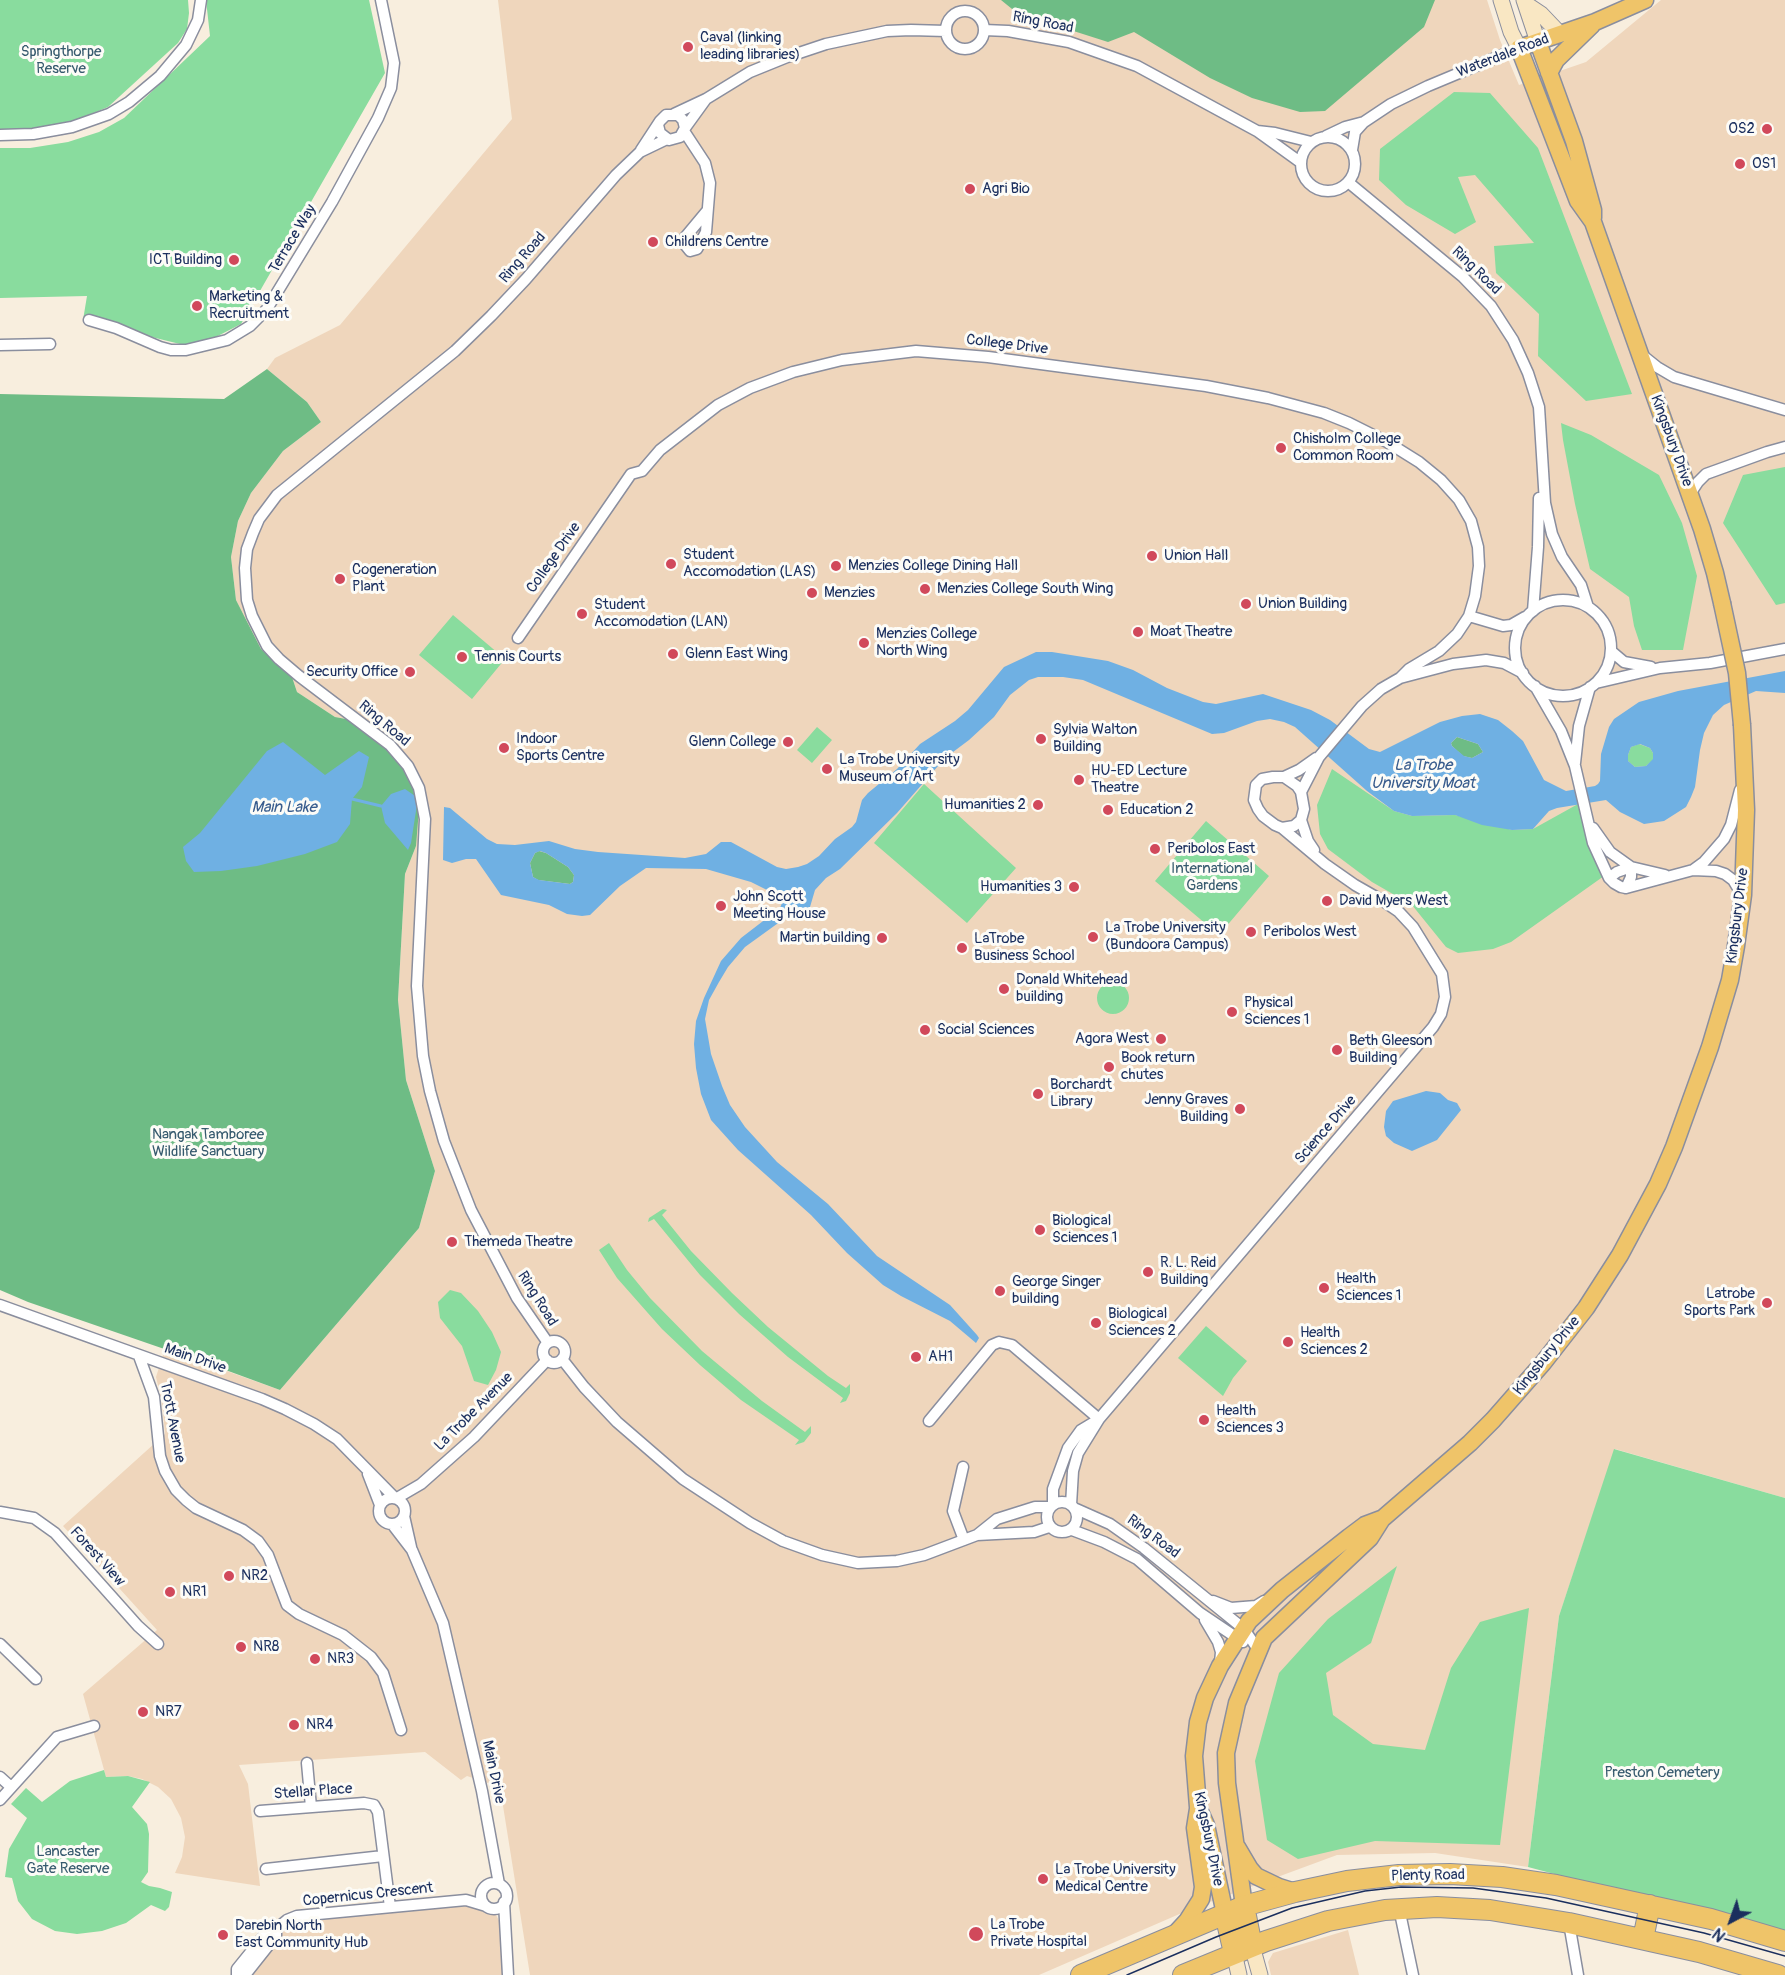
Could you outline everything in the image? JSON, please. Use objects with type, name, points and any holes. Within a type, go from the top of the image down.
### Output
[{"type":"highway","name":"Plenty Road","points":[[1081,1975],[1244,1906],[1347,1881],[1399,1875],[1450,1874],[1524,1880],[1712,1919],[1785,1941]]},
{"type":"highway","points":[[1642,1939],[1650,1905]]},
{"type":"highway","points":[[1243,1950],[1244,1906]]},
{"type":"highway","name":"Plenty Road","points":[[1184,1975],[1243,1950],[1328,1921],[1399,1908],[1437,1906],[1490,1910],[1569,1923],[1642,1939],[1749,1971],[1778,1975]]},
{"type":"highway","points":[[1225,1914],[1243,1950]]},
{"type":"main road","name":"Kingsbury Drive","points":[[1244,1906],[1227,1783],[1226,1753],[1237,1703],[1264,1638],[1370,1538],[1382,1519],[1470,1443],[1512,1399],[1564,1338],[1620,1255],[1666,1166],[1685,1121],[1730,980],[1743,895],[1745,770],[1742,725],[1737,673],[1716,573],[1593,222],[1578,201],[1511,32],[1501,0]]},
{"type":"main road","name":"Waterdale Road","points":[[1519,48],[1595,22],[1645,0]]},
{"type":"main road","name":"Kingsbury Drive","points":[[1525,2],[1574,141],[1593,210],[1593,222]]},
{"type":"main road","points":[[1525,2],[1541,14],[1560,34]]},
{"type":"main road","points":[[1549,73],[1556,60],[1595,22]]},
{"type":"main road","name":"Kingsbury Drive","points":[[1225,1914],[1206,1825],[1198,1807],[1194,1756],[1198,1722],[1205,1698],[1220,1666],[1249,1621],[1282,1590],[1349,1537],[1365,1525],[1382,1519]]},
{"type":"main road","points":[[1175,1934],[1187,1921],[1200,1900],[1203,1887],[1195,1828],[1198,1807]]},
{"type":"main road","points":[[1234,1841],[1256,1876],[1295,1892]]},
{"type":"main road","points":[[1239,1975],[1243,1950]]},
{"type":"main road","points":[[1243,1950],[1260,1975]]},
{"type":"street","points":[[0,135],[44,133],[84,124],[109,114],[135,98],[160,76],[186,45],[198,20],[201,0]]},
{"type":"street","name":"Terrace Way","points":[[89,320],[116,328],[171,351],[186,350],[227,340],[250,326],[267,309],[332,202],[378,118],[391,88],[394,63],[381,0]]},
{"type":"street","points":[[963,5],[980,18],[984,30],[981,41],[966,49],[954,46],[946,31],[949,20],[963,5]]},
{"type":"street","name":"Ring Road","points":[[984,30],[1008,31],[1069,42],[1137,66],[1257,131],[1300,162]]},
{"type":"street","points":[[640,152],[666,115],[674,114],[706,99],[750,72],[787,57],[826,44],[887,31],[946,31]]},
{"type":"street","name":"Waterdale Road","points":[[1326,136],[1345,127],[1364,122],[1391,104],[1428,86],[1519,48]]},
{"type":"street","points":[[670,140],[680,137],[706,99]]},
{"type":"street","points":[[674,114],[681,117],[684,130],[707,169],[710,183],[707,211]]},
{"type":"street","points":[[1352,150],[1341,139],[1326,136],[1311,142],[1305,147],[1300,162],[1307,182],[1319,190],[1334,190],[1348,182],[1354,172],[1355,160],[1352,150],[1354,135],[1364,122]]},
{"type":"street","points":[[658,125],[660,133],[701,157]]},
{"type":"street","name":"Ring Road","points":[[1257,131],[1311,142]]},
{"type":"street","name":"Ring Road","points":[[548,1343],[517,1298],[471,1210],[444,1141],[430,1091],[422,1045],[417,986],[425,819],[419,788],[408,765],[390,745],[299,676],[267,646],[255,623],[247,600],[245,568],[247,549],[259,519],[277,495],[454,351],[526,279],[609,183],[640,152],[670,140]]},
{"type":"street","name":"Ring Road","points":[[1348,182],[1463,277],[1491,306],[1513,340],[1528,373],[1539,407],[1545,503],[1552,534],[1562,557],[1581,585],[1588,607]]},
{"type":"street","points":[[0,345],[50,344]]},
{"type":"street","name":"College Drive","points":[[518,638],[631,474],[642,471],[660,450],[718,405],[750,388],[808,368],[851,358],[916,351],[988,357],[1206,386],[1268,398],[1306,407],[1349,423],[1388,442],[1419,462],[1441,480],[1459,500],[1471,521],[1478,547],[1478,579],[1469,616],[1457,634],[1439,651],[1409,669],[1371,698],[1318,757],[1301,792]]},
{"type":"street","points":[[1639,352],[1674,377],[1785,410]]},
{"type":"street","points":[[1690,494],[1706,474],[1785,447]]},
{"type":"street","name":"Ring Road","points":[[1530,613],[1538,548],[1541,450]]},
{"type":"street","points":[[1469,616],[1503,626],[1511,625],[1545,603],[1560,600],[1575,601],[1588,607],[1600,617],[1608,631],[1611,651],[1606,668],[1593,685],[1579,726],[1575,766]]},
{"type":"street","points":[[1530,613],[1520,628],[1516,643],[1517,658],[1523,673],[1534,686],[1561,731],[1575,766],[1593,843],[1609,878],[1626,888],[1693,870],[1716,871],[1733,880],[1743,895]]},
{"type":"street","points":[[1534,686],[1545,692],[1568,695],[1593,685],[1660,668],[1710,663],[1785,649]]},
{"type":"street","points":[[1611,651],[1624,662],[1660,668]]},
{"type":"street","name":"College Drive","points":[[1400,678],[1453,664],[1478,661],[1504,663],[1523,673]]},
{"type":"street","name":"College Drive","points":[[1284,777],[1318,757]]},
{"type":"street","points":[[1693,870],[1704,862],[1724,839],[1731,825],[1745,770]]},
{"type":"street","points":[[1284,777],[1297,786],[1301,792],[1304,809],[1301,820],[1294,826],[1282,828],[1269,822],[1263,816],[1254,800],[1254,793],[1256,785],[1262,779],[1284,777]]},
{"type":"street","points":[[1586,815],[1603,844],[1621,861],[1631,867],[1668,876]]},
{"type":"street","name":"Science Drive","points":[[1301,820],[1308,841],[1325,864]]},
{"type":"street","name":"Science Drive","points":[[1072,1506],[1073,1471],[1078,1454],[1099,1419],[1433,1027],[1441,1014],[1445,997],[1442,974],[1413,927],[1399,912],[1325,864],[1282,828]]},
{"type":"street","points":[[1609,878],[1631,867]]},
{"type":"street","points":[[1626,888],[1631,877],[1631,867]]},
{"type":"street","name":"Main Drive","points":[[0,1305],[285,1409],[325,1431],[346,1447],[395,1497]]},
{"type":"street","points":[[557,1341],[562,1344],[565,1351],[562,1359],[554,1363],[547,1360],[543,1352],[548,1343],[557,1341]]},
{"type":"street","points":[[929,1421],[992,1345],[999,1342],[1012,1346],[1099,1419]]},
{"type":"street","name":"Trott Avenue","points":[[139,1356],[154,1397],[160,1456],[165,1471],[176,1490],[191,1504],[243,1530],[258,1541],[268,1556],[287,1605],[299,1614],[343,1635],[371,1657],[383,1673],[401,1730]]},
{"type":"street","points":[[562,1359],[584,1387],[617,1422],[683,1479],[710,1499],[783,1541],[836,1559],[873,1563],[924,1555],[977,1535],[997,1519],[1035,1507],[1052,1506],[1064,1502],[1072,1506],[1077,1519],[1072,1530],[1061,1533],[1049,1527],[1034,1532],[977,1535]]},
{"type":"street","name":"La Trobe Avenue","points":[[395,1497],[421,1484],[474,1437],[547,1360]]},
{"type":"street","name":"Science Drive","points":[[1052,1506],[1053,1489],[1068,1448],[1081,1430],[1099,1419]]},
{"type":"street","points":[[1068,1448],[1078,1454]]},
{"type":"street","points":[[963,1467],[953,1510],[964,1540]]},
{"type":"street","name":"Main Drive","points":[[365,1468],[380,1505]]},
{"type":"street","name":"La Trobe Avenue","points":[[405,1513],[421,1484]]},
{"type":"street","points":[[395,1497],[404,1504],[405,1513],[397,1523],[392,1524],[383,1521],[380,1517],[380,1505],[386,1499],[395,1497]]},
{"type":"street","points":[[1049,1527],[1047,1514],[1052,1506]]},
{"type":"street","name":"Ring Road","points":[[1072,1506],[1110,1524],[1151,1553],[1207,1599],[1259,1651]]},
{"type":"street","name":"Forest View","points":[[0,1512],[34,1518],[55,1533],[138,1626],[158,1644]]},
{"type":"street","name":"Main Drive","points":[[405,1513],[412,1550],[443,1623],[477,1768],[499,1884]]},
{"type":"street","name":"Main Drive","points":[[392,1524],[412,1550]]},
{"type":"street","name":"Ring Road","points":[[1072,1530],[1104,1542],[1137,1559],[1200,1613],[1240,1634]]},
{"type":"street","name":"Ring Road","points":[[1207,1599],[1232,1608],[1256,1606],[1282,1590]]},
{"type":"street","name":"Ring Road","points":[[1200,1613],[1218,1642],[1221,1652],[1220,1666]]},
{"type":"street","points":[[0,1644],[36,1679]]},
{"type":"street","points":[[0,1800],[57,1737],[94,1726]]},
{"type":"street","points":[[307,1763],[310,1807]]},
{"type":"street","points":[[0,1778],[11,1787]]},
{"type":"street","name":"Stellar Place","points":[[260,1811],[364,1803],[374,1805],[378,1812],[390,1907]]},
{"type":"street","points":[[266,1869],[383,1856]]},
{"type":"street","points":[[494,1864],[482,1900],[506,1933]]},
{"type":"street","points":[[484,1889],[492,1883],[499,1884],[505,1889],[508,1975]]},
{"type":"street","name":"Copernicus Crescent","points":[[466,1900],[484,1889]]},
{"type":"street","name":"Copernicus Crescent","points":[[237,1975],[237,1969],[267,1932],[297,1916],[466,1900],[489,1907]]},
{"type":"street","points":[[489,1907],[498,1908],[504,1902]]},
{"type":"street","points":[[1399,1908],[1413,1975]]},
{"type":"street","points":[[1569,1923],[1578,1975]]},
{"type":"street","points":[[245,1975],[276,1936],[276,1929]]},
{"type":"shaded area","name":"La Trobe University (Bundoora Campus)","points":[[498,0],[1487,0],[1500,40],[1519,85],[1586,62],[1661,0],[1785,0],[1785,1498],[1615,1449],[1559,1616],[1528,1867],[1435,1853],[1337,1855],[1191,1909],[1039,1975],[530,1975],[500,1787],[467,1776],[461,1780],[425,1752],[239,1765],[248,1784],[260,1886],[175,1873],[182,1857],[185,1837],[181,1818],[171,1799],[158,1787],[142,1779],[128,1776],[106,1777],[83,1694],[157,1630],[63,1526],[165,1434],[162,1402],[156,1377],[165,1349],[280,1390],[419,1228],[435,1171],[406,1080],[398,1000],[405,874],[416,846],[368,723],[335,717],[297,692],[291,674],[261,649],[236,600],[231,557],[238,521],[251,493],[283,451],[321,422],[307,402],[267,369],[275,358],[340,325],[512,119]]},
{"type":"shaded area","points":[[466,1900],[492,1908],[506,1933],[508,1975],[245,1975],[290,1919]]},
{"type":"shaded area","points":[[1348,1930],[1359,1975],[1271,1975],[1268,1962],[1273,1953]]},
{"type":"green space","name":"Springthorpe Reserve","points":[[0,0],[188,0],[189,13],[187,29],[178,43],[108,107],[51,127],[0,131]]},
{"type":"green space","points":[[206,0],[369,0],[385,73],[241,324],[212,339],[188,346],[83,320],[87,296],[0,298],[0,148],[30,148],[68,142],[99,132],[124,118],[210,36]]},
{"type":"green space","points":[[1001,0],[1435,0],[1424,27],[1325,111],[1300,112],[1252,98],[1210,78],[1134,32],[1108,42],[1017,13]]},
{"type":"green space","points":[[1454,92],[1490,93],[1538,148],[1632,394],[1586,401],[1538,356],[1539,314],[1496,273],[1494,246],[1534,243],[1475,175],[1458,177],[1476,222],[1455,234],[1406,205],[1379,180],[1380,149]]},
{"type":"green space","name":"Nangak Tamboree Wildlife Sanctuary","points":[[267,369],[307,402],[321,422],[283,451],[251,493],[238,521],[231,557],[236,600],[261,649],[291,674],[297,692],[335,717],[368,723],[413,775],[419,809],[416,846],[405,874],[398,1000],[406,1080],[435,1171],[419,1228],[280,1390],[28,1302],[0,1290],[0,394],[224,399]]},
{"type":"green space","points":[[1561,423],[1591,435],[1659,475],[1682,523],[1697,576],[1683,650],[1642,650],[1634,626],[1629,597],[1590,569],[1575,504]]},
{"type":"green space","points":[[1785,467],[1785,603],[1776,605],[1723,523],[1743,475]]},
{"type":"green space","name":"Tennis Courts","points":[[453,615],[505,659],[472,699],[419,655]]},
{"type":"green space","points":[[817,727],[832,740],[812,763],[797,750]]},
{"type":"green space","points":[[1457,737],[1478,744],[1483,752],[1472,758],[1463,756],[1451,743]]},
{"type":"green space","points":[[1639,744],[1650,748],[1653,760],[1646,766],[1635,767],[1628,761],[1628,755],[1631,747]]},
{"type":"green space","points":[[1332,769],[1394,811],[1412,816],[1455,815],[1512,830],[1533,829],[1578,804],[1604,876],[1511,942],[1493,949],[1458,953],[1446,947],[1412,905],[1372,882],[1328,849],[1320,834],[1317,805]]},
{"type":"green space","points":[[924,784],[1016,868],[967,923],[874,843]]},
{"type":"green space","name":"International Gardens","points":[[1206,821],[1269,876],[1219,935],[1155,881]]},
{"type":"green space","points":[[539,851],[568,867],[574,875],[573,882],[570,884],[538,880],[533,877],[530,863],[535,853]]},
{"type":"green space","points":[[1113,982],[1124,987],[1129,998],[1124,1009],[1113,1014],[1102,1009],[1097,998],[1102,987]]},
{"type":"green space","points":[[663,1209],[667,1210],[662,1215],[691,1251],[768,1327],[828,1376],[846,1388],[850,1384],[850,1393],[846,1401],[840,1403],[843,1398],[788,1357],[739,1314],[700,1275],[654,1219],[648,1222],[649,1218]]},
{"type":"green space","points":[[609,1243],[650,1298],[702,1351],[762,1401],[805,1432],[811,1426],[811,1433],[804,1442],[795,1445],[799,1440],[741,1400],[662,1329],[617,1278],[599,1250]]},
{"type":"green space","points":[[450,1290],[461,1293],[478,1311],[492,1332],[501,1352],[496,1370],[488,1385],[474,1381],[462,1346],[440,1318],[438,1302]]},
{"type":"green space","points":[[1206,1326],[1247,1361],[1233,1378],[1223,1396],[1178,1358]]},
{"type":"green space","name":"Preston Cemetery","points":[[1614,1449],[1785,1498],[1785,1935],[1528,1867],[1559,1616]]},
{"type":"green space","points":[[1397,1566],[1371,1643],[1326,1673],[1333,1715],[1373,1744],[1425,1750],[1451,1668],[1480,1622],[1529,1608],[1500,1845],[1375,1841],[1298,1859],[1267,1840],[1255,1761],[1279,1673],[1328,1619]]},
{"type":"green space","name":"Lancaster Gate Reserve","points":[[104,1770],[106,1777],[128,1776],[150,1782],[132,1807],[147,1824],[149,1834],[148,1872],[141,1882],[172,1892],[169,1907],[165,1911],[151,1905],[126,1923],[102,1931],[77,1934],[55,1931],[32,1919],[18,1901],[12,1878],[5,1877],[9,1849],[27,1818],[11,1804],[26,1788],[42,1802],[70,1781]]},
{"type":"water","name":"La Trobe University Moat","points":[[1036,652],[1052,652],[1108,661],[1203,702],[1216,704],[1263,694],[1311,710],[1330,720],[1369,749],[1380,752],[1440,722],[1480,714],[1498,720],[1512,731],[1523,741],[1544,780],[1566,791],[1598,784],[1601,754],[1609,727],[1614,719],[1639,702],[1678,691],[1785,671],[1785,693],[1756,691],[1724,705],[1713,715],[1704,733],[1695,787],[1691,797],[1686,807],[1664,821],[1644,824],[1620,812],[1606,800],[1557,808],[1549,811],[1533,829],[1512,830],[1482,825],[1455,815],[1412,816],[1394,811],[1367,791],[1295,727],[1284,722],[1270,719],[1257,721],[1224,733],[1212,734],[1083,680],[1063,677],[1038,677],[1029,680],[1010,695],[994,717],[945,758],[897,813],[840,869],[826,878],[815,890],[810,907],[785,912],[781,921],[745,947],[728,967],[709,1000],[705,1019],[711,1054],[722,1086],[730,1105],[745,1127],[777,1162],[828,1204],[877,1256],[950,1305],[977,1335],[979,1338],[976,1343],[950,1321],[883,1285],[847,1253],[811,1215],[738,1150],[711,1120],[701,1094],[696,1068],[694,1044],[696,1021],[721,961],[741,938],[780,908],[782,903],[779,896],[751,882],[706,869],[646,868],[620,886],[590,915],[567,914],[549,905],[501,895],[476,859],[452,863],[443,860],[444,807],[450,808],[487,839],[497,844],[515,845],[549,841],[575,849],[598,852],[685,858],[706,854],[721,842],[731,842],[777,867],[786,869],[798,867],[819,856],[835,839],[852,827],[856,822],[862,800],[868,793],[897,769],[920,744],[968,710],[1004,667]],"holes":[[[1457,737],[1478,744],[1483,752],[1472,758],[1464,756],[1452,746],[1451,743]],[[1640,744],[1650,748],[1653,759],[1646,766],[1635,767],[1628,761],[1631,747]],[[540,851],[546,853],[568,867],[574,875],[573,882],[570,884],[539,880],[533,877],[530,863],[535,853]]]},
{"type":"water","name":"Main Lake","points":[[283,742],[325,775],[359,751],[369,757],[362,787],[352,799],[350,824],[337,842],[305,854],[257,866],[194,872],[186,861],[183,847],[200,833],[267,751]]},
{"type":"water","points":[[405,789],[418,798],[408,850],[385,823],[381,806],[391,794]]},
{"type":"water","points":[[1426,1091],[1440,1093],[1448,1100],[1457,1103],[1461,1110],[1437,1140],[1412,1151],[1394,1143],[1386,1136],[1384,1127],[1386,1111],[1393,1101]]},
{"type":"waterway","points":[[352,799],[381,806]]},
{"type":"tram line","points":[[1127,1975],[1292,1908],[1365,1891],[1401,1887],[1473,1888],[1546,1898],[1704,1933],[1785,1956]]},
{"type":"place","name":"Caval (linking leading libraries)","points":[[688,47]]},
{"type":"place","name":"OS2","points":[[1767,129]]},
{"type":"place","name":"OS1","points":[[1740,164]]},
{"type":"place","name":"Agri Bio","points":[[970,189]]},
{"type":"place","name":"Childrens Centre","points":[[653,242]]},
{"type":"place","name":"ICT Building","points":[[234,260]]},
{"type":"place","name":"Marketing & Recruitment","points":[[197,306]]},
{"type":"place","name":"Chisholm College Common Room","points":[[1281,448]]},
{"type":"place","name":"Union Hall","points":[[1152,556]]},
{"type":"place","name":"Student Accomodation (LAS)","points":[[671,564]]},
{"type":"place","name":"Menzies College Dining Hall","points":[[836,566]]},
{"type":"place","name":"Cogeneration Plant","points":[[340,579]]},
{"type":"place","name":"Menzies College South Wing","points":[[925,589]]},
{"type":"place","name":"Menzies","points":[[812,593]]},
{"type":"place","name":"Union Building","points":[[1246,604]]},
{"type":"place","name":"Student Accomodation (LAN)","points":[[582,614]]},
{"type":"place","name":"Moat Theatre","points":[[1138,632]]},
{"type":"place","name":"Menzies College North Wing","points":[[864,643]]},
{"type":"place","name":"Glenn East Wing","points":[[673,654]]},
{"type":"place","name":"Tennis Courts","points":[[462,657]]},
{"type":"place","name":"Security Office","points":[[410,672]]},
{"type":"place","name":"Sylvia Walton Building","points":[[1041,739]]},
{"type":"place","name":"Glenn College","points":[[788,742]]},
{"type":"place","name":"Indoor Sports Centre","points":[[504,748]]},
{"type":"place","name":"La Trobe University Museum of Art","points":[[827,769]]},
{"type":"place","name":"HU-ED Lecture Theatre","points":[[1079,780]]},
{"type":"place","name":"Humanities 2","points":[[1038,805]]},
{"type":"place","name":"Education 2","points":[[1108,810]]},
{"type":"place","name":"Peribolos East","points":[[1155,849]]},
{"type":"place","name":"Humanities 3","points":[[1074,887]]},
{"type":"place","name":"David Myers West","points":[[1327,901]]},
{"type":"place","name":"John Scott Meeting House","points":[[721,906]]},
{"type":"place","name":"Peribolos West","points":[[1251,932]]},
{"type":"place","name":"La Trobe University (Bundoora Campus)","points":[[1093,937]]},
{"type":"place","name":"Martin building","points":[[882,938]]},
{"type":"place","name":"LaTrobe Business School","points":[[962,948]]},
{"type":"place","name":"Donald Whitehead building","points":[[1004,989]]},
{"type":"place","name":"Physical Sciences 1","points":[[1232,1012]]},
{"type":"place","name":"Social Sciences","points":[[925,1030]]},
{"type":"place","name":"Agora West","points":[[1161,1039]]},
{"type":"place","name":"Beth Gleeson Building","points":[[1337,1050]]},
{"type":"place","name":"Book return chutes","points":[[1109,1067]]},
{"type":"place","name":"Borchardt Library","points":[[1038,1094]]},
{"type":"place","name":"Jenny Graves Building","points":[[1240,1109]]},
{"type":"place","name":"Biological Sciences 1","points":[[1040,1230]]},
{"type":"place","name":"Themeda Theatre","points":[[452,1242]]},
{"type":"place","name":"R. L. Reid Building","points":[[1148,1272]]},
{"type":"place","name":"Health Sciences 1","points":[[1324,1288]]},
{"type":"place","name":"George Singer building","points":[[1000,1291]]},
{"type":"place","name":"Latrobe Sports Park","points":[[1767,1303]]},
{"type":"place","name":"Biological Sciences 2","points":[[1096,1323]]},
{"type":"place","name":"Health Sciences 2","points":[[1288,1342]]},
{"type":"place","name":"AH1","points":[[916,1357]]},
{"type":"place","name":"Health Sciences 3","points":[[1204,1420]]},
{"type":"place","name":"NR2","points":[[229,1576]]},
{"type":"place","name":"NR1","points":[[170,1592]]},
{"type":"place","name":"NR8","points":[[241,1647]]},
{"type":"place","name":"NR3","points":[[315,1659]]},
{"type":"place","name":"NR7","points":[[143,1712]]},
{"type":"place","name":"NR4","points":[[294,1725]]},
{"type":"place","name":"La Trobe University Medical Centre","points":[[1043,1879]]},
{"type":"place","name":"La Trobe Private Hospital","points":[[976,1934]]},
{"type":"place","name":"Darebin North East Community Hub","points":[[223,1935]]}]
